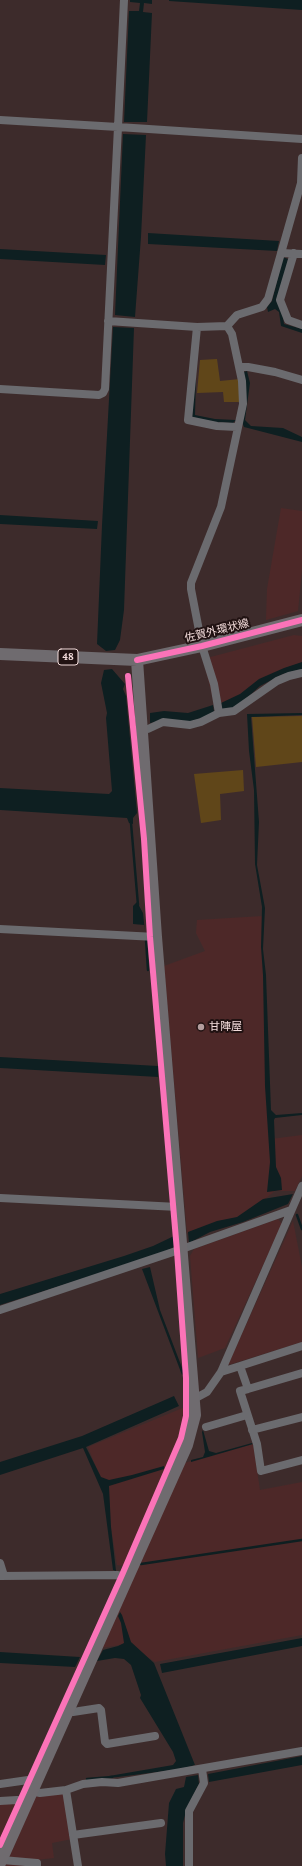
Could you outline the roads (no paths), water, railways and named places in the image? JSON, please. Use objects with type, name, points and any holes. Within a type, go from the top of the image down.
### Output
[{"type":"main road","name":"佐賀外環状線","points":[[137,660],[202,646],[302,620]]},
{"type":"main road","name":"48","points":[[0,654],[137,660]]},
{"type":"main road","points":[[1,1862],[31,1791],[186,1445],[195,1415],[156,937],[137,660]]},
{"type":"street","points":[[0,389],[98,395],[103,393],[105,389],[124,1]]},
{"type":"street","points":[[0,120],[302,139]]},
{"type":"street","points":[[108,321],[197,327],[227,326],[237,315],[262,307],[268,299],[301,183],[302,158]]},
{"type":"street","points":[[281,253],[298,253],[280,300],[288,320],[302,325]]},
{"type":"street","points":[[219,713],[214,684],[202,646],[193,605],[191,583],[220,507],[243,404],[240,367],[232,334],[227,326]]},
{"type":"street","points":[[197,327],[188,420],[218,426],[237,427]]},
{"type":"street","points":[[240,367],[275,372],[302,380]]},
{"type":"street","points":[[141,729],[148,729],[163,722],[190,725],[201,722],[219,713],[234,711],[277,680],[302,673]]},
{"type":"street","points":[[0,929],[156,937]]},
{"type":"street","points":[[194,1399],[207,1392],[221,1372],[302,1186]]},
{"type":"street","points":[[0,1198],[178,1207]]},
{"type":"street","points":[[0,1310],[182,1249],[291,1210]]},
{"type":"street","points":[[221,1372],[302,1346]]},
{"type":"street","points":[[240,1366],[248,1389]]},
{"type":"street","points":[[302,1373],[240,1391],[256,1444],[261,1471],[302,1460]]},
{"type":"street","points":[[206,1427],[247,1415]]},
{"type":"street","points":[[252,1430],[302,1416]]},
{"type":"street","points":[[0,1563],[2,1576],[117,1574],[127,1577]]},
{"type":"street","points":[[68,1710],[73,1712],[99,1708],[101,1710],[105,1742],[107,1744],[155,1736]]},
{"type":"street","points":[[0,1801],[18,1800],[31,1791],[40,1793],[66,1790],[83,1784],[102,1782],[118,1783],[302,1751]]},
{"type":"street","points":[[189,1866],[189,1811],[204,1783],[202,1769]]},
{"type":"street","points":[[0,1784],[28,1780],[31,1791]]},
{"type":"street","points":[[66,1790],[78,1866]]},
{"type":"street","points":[[73,1835],[162,1823]]},
{"type":"street","points":[[1,1862],[37,1862],[37,1866]]},
{"type":"waterway","points":[[131,823],[138,905]]},
{"type":"waterway","points":[[146,940],[148,970]]},
{"type":"waterway","points":[[297,1215],[302,1229]]},
{"type":"waterway","points":[[141,1564],[302,1540]]},
{"type":"waterway","points":[[87,1779],[112,1777]]},
{"type":"place","name":"甘陣屋","points":[[201,1027]]}]
